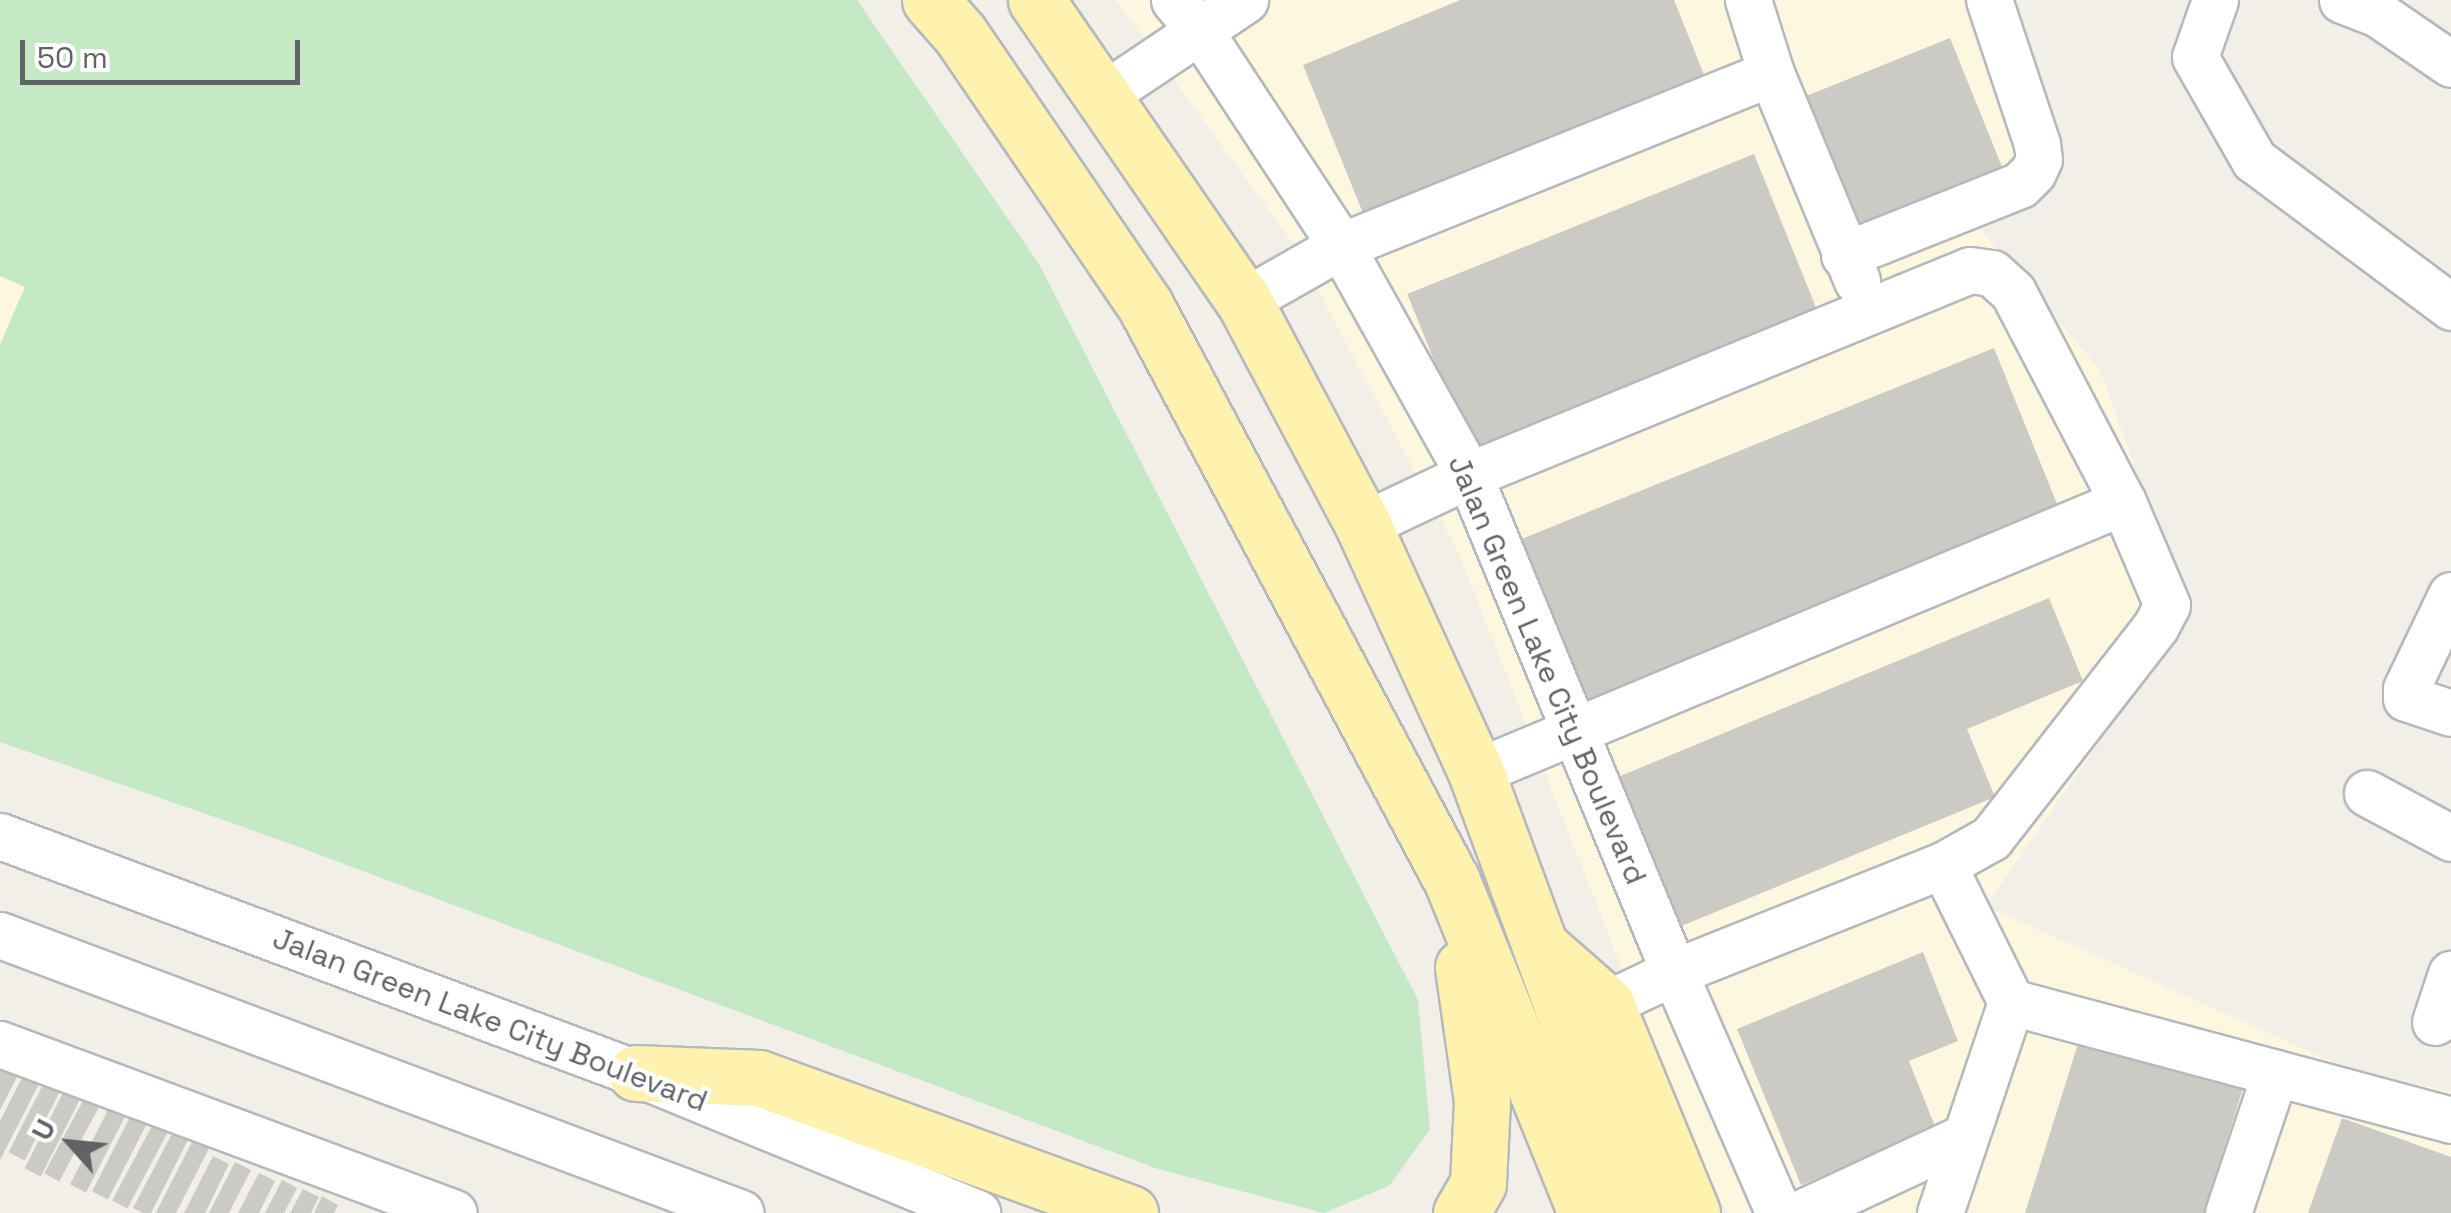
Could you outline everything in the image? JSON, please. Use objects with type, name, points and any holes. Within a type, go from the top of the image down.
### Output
[{"type":"main road","points":[[930,0],[960,34],[1146,307],[1452,881],[1586,1213]]},
{"type":"main road","points":[[1036,0],[1105,94],[1244,300],[1363,526],[1476,772],[1638,1213]]},
{"type":"main road","points":[[1452,881],[1482,1101],[1478,1183],[1461,1213]]},
{"type":"main road","points":[[1541,947],[1606,1004],[1692,1213]]},
{"type":"main road","points":[[636,1073],[759,1078],[1130,1213]]},
{"type":"street","points":[[1105,94],[1187,15],[1245,0]]},
{"type":"street","points":[[1844,255],[2020,185],[2033,172],[2039,159],[2037,144],[1988,0]]},
{"type":"street","points":[[2214,0],[2195,57],[2254,160],[2451,307]]},
{"type":"street","points":[[2342,0],[2378,14],[2451,64]]},
{"type":"street","points":[[1758,3],[1771,73],[1844,255],[1871,309]]},
{"type":"street","name":"Jalan Green Lake City Boulevard","points":[[1187,15],[1341,246],[1468,475],[1674,972],[1779,1213]]},
{"type":"street","points":[[1244,300],[1341,246],[1771,73]]},
{"type":"street","points":[[1363,526],[1468,475],[1970,270],[1992,272],[2013,292],[2123,502],[2167,605],[2156,626],[1991,838],[1943,865],[1674,972],[1606,1004]]},
{"type":"street","points":[[1476,772],[2123,502]]},
{"type":"street","points":[[2451,595],[2406,689],[2406,698],[2451,714]]},
{"type":"street","points":[[2367,794],[2451,838]]},
{"type":"street","name":"Jalan Green Lake City Boulevard","points":[[0,836],[636,1073],[977,1213]]},
{"type":"street","points":[[1940,1213],[1962,1138],[2011,1002],[1943,865]]},
{"type":"street","points":[[0,935],[741,1213]]},
{"type":"street","points":[[2436,1022],[2451,974]]},
{"type":"street","points":[[2011,1002],[2451,1120]]},
{"type":"street","points":[[0,1044],[454,1213]]},
{"type":"street","points":[[2228,1213],[2275,1072]]},
{"type":"street","points":[[1801,1213],[1962,1138]]},
{"type":"shaded area","points":[[1116,0],[2007,0],[2048,168],[1976,225],[2100,370],[2187,614],[1986,906],[2344,1067],[2451,1092],[2451,1213],[1728,1213],[1703,1175],[1459,554],[1292,242]]},
{"type":"shaded area","points":[[0,276],[25,286],[0,345]]},
{"type":"green space","points":[[0,0],[857,0],[1039,264],[1418,1000],[1430,1129],[1389,1186],[1324,1213],[1158,1169],[280,840],[0,742],[0,345],[25,287],[0,276]]},
{"type":"building","points":[[1460,0],[1674,0],[1709,87],[1369,228],[1303,65]]},
{"type":"building","points":[[1950,38],[2002,168],[1853,228],[1801,98]]},
{"type":"building","points":[[1754,154],[1817,310],[1470,450],[1407,294]]},
{"type":"building","points":[[1994,348],[2059,509],[1586,700],[1521,539]]},
{"type":"building","points":[[2049,598],[2083,681],[1967,729],[1995,797],[1679,927],[1618,777]]},
{"type":"building","points":[[1923,952],[1958,1041],[1909,1061],[1936,1129],[1801,1185],[1737,1029]]},
{"type":"building","points":[[2081,1034],[2244,1085],[2204,1213],[2025,1213]]},
{"type":"building","points":[[3,1065],[19,1073],[0,1110],[0,1071]]},
{"type":"building","points":[[26,1070],[42,1078],[0,1160],[0,1121]]},
{"type":"building","points":[[49,1073],[65,1081],[25,1160],[9,1152]]},
{"type":"building","points":[[65,1089],[81,1097],[41,1176],[25,1168]]},
{"type":"building","points":[[86,1095],[101,1103],[59,1182],[44,1174]]},
{"type":"building","points":[[110,1106],[126,1114],[86,1193],[70,1184]]},
{"type":"building","points":[[132,1113],[148,1121],[108,1200],[92,1191]]},
{"type":"building","points":[[2342,1118],[2451,1157],[2451,1213],[2308,1213]]},
{"type":"building","points":[[154,1122],[169,1130],[127,1209],[112,1201]]},
{"type":"building","points":[[174,1130],[189,1138],[151,1213],[143,1213],[133,1208]]},
{"type":"building","points":[[194,1138],[210,1146],[176,1213],[156,1213]]},
{"type":"building","points":[[213,1156],[229,1164],[205,1213],[184,1213]]},
{"type":"building","points":[[235,1162],[251,1170],[229,1213],[209,1213]]},
{"type":"building","points":[[259,1173],[275,1181],[259,1213],[238,1213]]},
{"type":"building","points":[[282,1180],[297,1188],[284,1213],[265,1213]]},
{"type":"building","points":[[303,1189],[319,1197],[311,1213],[290,1213]]},
{"type":"building","points":[[322,1196],[338,1205],[334,1213],[314,1213]]}]
